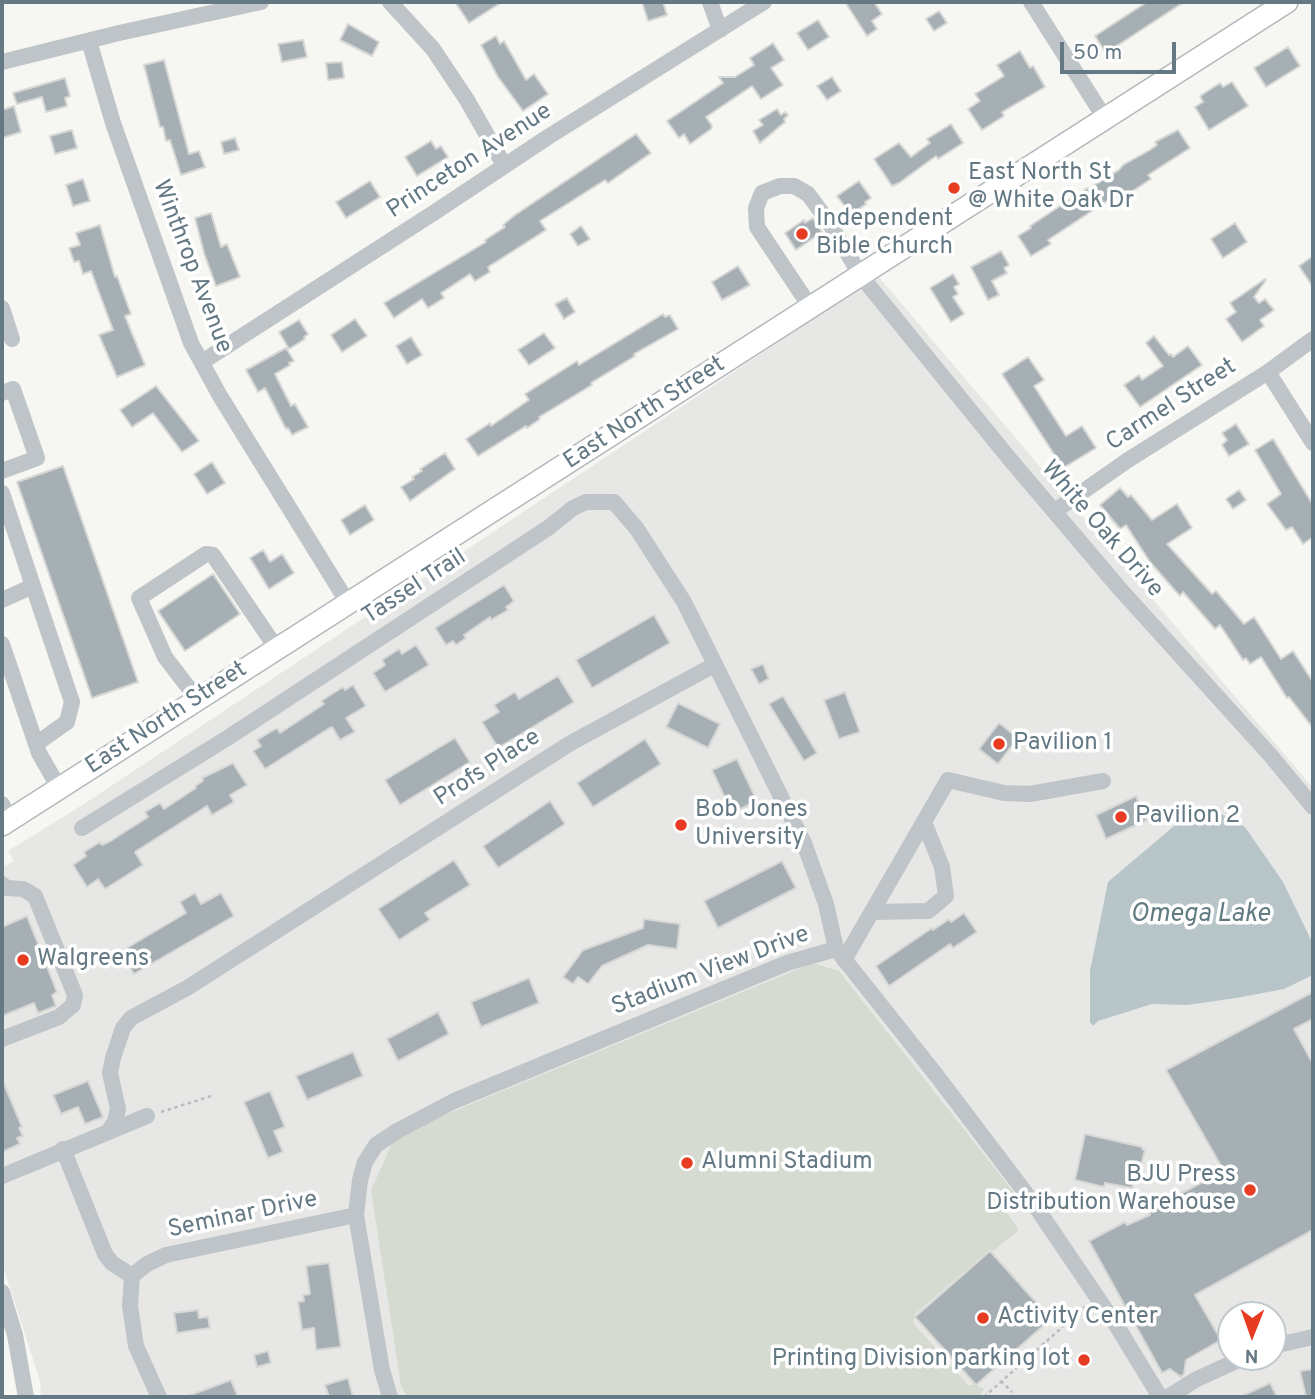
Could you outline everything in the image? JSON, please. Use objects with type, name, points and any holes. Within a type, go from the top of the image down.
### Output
[{"type":"main road","name":"East North Street","points":[[4,816],[59,788],[198,700],[1287,2]]},
{"type":"street","points":[[2,62],[261,2]]},
{"type":"street","points":[[390,2],[416,27],[433,49],[467,100],[504,166]]},
{"type":"street","points":[[710,2],[720,30]]},
{"type":"street","name":"Princeton Avenue","points":[[202,362],[504,166],[764,2]]},
{"type":"street","points":[[1031,2],[1104,117]]},
{"type":"street","name":"Winthrop Avenue","points":[[89,41],[113,122],[191,343],[220,396],[348,603]]},
{"type":"street","name":"White Oak Drive","points":[[811,308],[757,227],[756,208],[762,193],[780,186],[794,186],[808,194],[828,221],[861,276],[1129,599],[1271,756],[1313,807]]},
{"type":"street","points":[[2,308],[12,339]]},
{"type":"street","name":"Carmel Street","points":[[1055,511],[1128,460],[1268,372],[1313,339]]},
{"type":"street","points":[[1268,372],[1313,443]]},
{"type":"street","points":[[2,393],[13,389],[37,458],[2,471]]},
{"type":"street","points":[[2,493],[72,702],[67,722],[36,744]]},
{"type":"street","name":"Tassel Trail","points":[[82,828],[229,737],[548,528],[573,508],[586,502],[614,502],[637,529],[684,602],[714,665]]},
{"type":"street","points":[[198,700],[165,657],[139,598],[206,554],[213,555],[277,649]]},
{"type":"street","points":[[2,600],[33,586]]},
{"type":"street","points":[[2,644],[36,744],[59,788]]},
{"type":"street","points":[[714,665],[804,843],[826,904],[840,955]]},
{"type":"street","name":"Profs Place","points":[[108,1132],[118,1109],[110,1073],[113,1058],[123,1028],[131,1018],[187,988],[569,744],[714,665]]},
{"type":"street","points":[[840,955],[872,912],[947,780],[1004,793],[1030,794],[1102,781]]},
{"type":"street","points":[[872,912],[928,912],[946,896],[942,867],[924,822]]},
{"type":"street","points":[[2,1039],[59,1017],[73,1005],[75,995],[35,896],[23,889],[3,890]]},
{"type":"street","name":"Stadium View Drive","points":[[390,1397],[356,1215],[365,1162],[376,1145],[404,1126],[454,1101],[642,1022],[796,959],[840,955],[937,1076],[1034,1204],[1118,1328],[1160,1397]]},
{"type":"street","points":[[2,1176],[147,1116]]},
{"type":"street","points":[[62,1149],[105,1254],[112,1263],[132,1276],[130,1306],[134,1335],[159,1397]]},
{"type":"street","name":"Seminar Drive","points":[[132,1276],[147,1264],[166,1255],[356,1215]]},
{"type":"street","points":[[2,1292],[15,1335],[26,1397]]},
{"type":"street","points":[[1287,1343],[1313,1337]]},
{"type":"street","points":[[1168,1397],[1217,1370]]},
{"type":"path","points":[[147,1116],[211,1096]]},
{"type":"path","points":[[984,1397],[1090,1302]]},
{"type":"path","points":[[1043,1343],[1054,1354]]},
{"type":"path","points":[[1001,1381],[1012,1392]]},
{"type":"shaded area","name":"Bob Jones University","points":[[878,276],[1313,788],[1313,1397],[41,1397],[40,1381],[2,1263],[2,867],[14,861],[8,851],[90,800]]},
{"type":"shaded area","name":"Alumni Stadium","points":[[813,963],[839,971],[1019,1199],[1005,1210],[1019,1230],[993,1251],[990,1249],[914,1315],[914,1324],[968,1385],[984,1389],[982,1393],[977,1397],[407,1397],[401,1386],[371,1190],[396,1135]]},
{"type":"water","name":"Omega Lake","points":[[1193,810],[1214,810],[1245,827],[1283,882],[1313,944],[1313,975],[1284,989],[1236,998],[1187,1005],[1152,1004],[1098,1021],[1093,1026],[1090,1022],[1090,971],[1108,882]]},
{"type":"building","points":[[455,2],[502,2],[469,23]]},
{"type":"building","points":[[642,2],[663,2],[667,15],[648,21]]},
{"type":"building","points":[[845,2],[874,2],[882,14],[872,21],[877,29],[867,36]]},
{"type":"building","points":[[1147,2],[1184,2],[1106,53],[1095,36]]},
{"type":"building","points":[[939,11],[947,23],[934,31],[926,19]]},
{"type":"building","points":[[818,20],[829,37],[808,50],[797,33]]},
{"type":"building","points":[[348,24],[379,42],[372,56],[340,40]]},
{"type":"building","points":[[496,36],[500,44],[504,41],[526,80],[534,74],[548,94],[523,111],[498,77],[481,45]]},
{"type":"building","points":[[303,40],[307,57],[282,62],[278,44]]},
{"type":"building","points":[[773,43],[784,60],[771,68],[783,85],[761,99],[752,86],[706,117],[711,129],[690,144],[684,134],[679,138],[667,121],[723,83],[719,77],[735,77],[754,65],[750,58]]},
{"type":"building","points":[[1288,47],[1300,66],[1266,87],[1254,68]]},
{"type":"building","points":[[1020,51],[1030,68],[1033,66],[1045,87],[1002,112],[1004,116],[982,130],[968,109],[980,101],[975,94],[1004,76],[997,65]]},
{"type":"building","points":[[164,60],[189,154],[199,151],[205,167],[181,175],[170,140],[166,141],[163,127],[160,127],[144,65]]},
{"type":"building","points":[[342,62],[344,78],[328,80],[326,63]]},
{"type":"building","points":[[832,77],[841,91],[827,100],[817,86]]},
{"type":"building","points":[[65,78],[70,96],[65,98],[67,106],[46,112],[42,97],[17,104],[13,93]]},
{"type":"building","points":[[1232,82],[1248,106],[1209,130],[1195,107],[1203,102],[1200,96],[1220,83],[1223,87]]},
{"type":"building","points":[[14,106],[21,132],[2,138],[2,110]]},
{"type":"building","points":[[777,109],[781,115],[785,112],[788,115],[784,119],[785,122],[760,143],[753,131],[763,125],[759,120]]},
{"type":"building","points":[[951,124],[963,143],[938,159],[936,156],[892,186],[874,159],[899,143],[911,157],[930,143],[927,139]]},
{"type":"building","points":[[72,130],[77,148],[55,154],[50,136]]},
{"type":"building","points":[[1178,130],[1190,148],[1148,175],[1151,179],[1119,200],[1116,195],[1048,240],[1051,244],[1031,256],[1018,236],[1087,188],[1150,150],[1157,145],[1155,142]]},
{"type":"building","points":[[636,134],[651,153],[608,183],[605,180],[540,221],[546,230],[488,267],[490,272],[475,281],[470,274],[441,293],[444,298],[428,308],[422,299],[394,318],[384,303],[486,242],[485,240],[505,227],[503,225],[515,215]]},
{"type":"building","points":[[235,138],[239,150],[224,154],[221,142]]},
{"type":"building","points":[[431,141],[436,149],[441,146],[448,157],[417,176],[405,157]]},
{"type":"building","points":[[83,179],[90,201],[73,206],[66,185]]},
{"type":"building","points":[[370,181],[380,197],[346,218],[336,202]]},
{"type":"building","points":[[859,181],[871,198],[855,212],[854,209],[849,212],[837,196]]},
{"type":"building","points":[[211,213],[221,247],[227,244],[240,277],[216,286],[195,218]]},
{"type":"building","name":"Independent Bible Church","points":[[813,218],[822,232],[796,250],[785,233],[804,220],[805,223]]},
{"type":"building","points":[[1235,223],[1247,242],[1223,258],[1211,239]]},
{"type":"building","points":[[100,225],[115,277],[117,276],[131,314],[125,316],[145,365],[117,377],[99,335],[113,330],[91,271],[83,274],[79,261],[74,262],[69,248],[80,245],[76,233]]},
{"type":"building","points":[[581,226],[590,239],[578,246],[570,234]]},
{"type":"building","points":[[1001,251],[1009,265],[1004,268],[1007,273],[992,281],[999,295],[988,300],[971,267]]},
{"type":"building","points":[[1313,256],[1313,287],[1299,266]]},
{"type":"building","points":[[738,266],[750,285],[722,300],[712,282]]},
{"type":"building","points":[[953,274],[959,284],[954,287],[958,294],[953,297],[964,314],[951,322],[930,288]]},
{"type":"building","points":[[1265,279],[1254,297],[1259,303],[1265,299],[1274,310],[1260,320],[1264,326],[1242,342],[1226,319],[1236,312],[1230,303]]},
{"type":"building","points":[[567,298],[575,312],[564,319],[555,304]]},
{"type":"building","points":[[663,314],[665,317],[670,315],[678,329],[634,354],[635,356],[591,383],[592,385],[539,417],[540,419],[527,428],[526,426],[478,456],[466,439],[490,423],[491,426],[529,400],[525,394],[577,361],[579,365]]},
{"type":"building","points":[[355,319],[367,336],[342,352],[331,335]]},
{"type":"building","points":[[299,320],[308,334],[289,349],[279,332]]},
{"type":"building","points":[[544,333],[555,348],[529,365],[518,350]]},
{"type":"building","points":[[1154,336],[1173,357],[1188,346],[1202,365],[1140,407],[1124,385],[1139,375],[1142,380],[1163,366],[1146,343]]},
{"type":"building","points":[[411,337],[422,355],[407,364],[396,346]]},
{"type":"building","points":[[286,348],[294,361],[275,374],[291,406],[295,404],[308,427],[292,435],[288,428],[286,429],[265,388],[258,392],[246,370]]},
{"type":"building","points":[[1028,357],[1044,380],[1034,386],[1066,436],[1082,426],[1096,448],[1063,468],[1002,374]]},
{"type":"building","points":[[156,386],[199,441],[182,452],[153,413],[132,427],[120,410]]},
{"type":"building","points":[[1236,424],[1249,444],[1229,456],[1222,445],[1227,440],[1222,433]]},
{"type":"building","points":[[1273,439],[1313,505],[1313,537],[1303,544],[1292,527],[1286,530],[1267,504],[1281,494],[1255,450]]},
{"type":"building","points":[[445,453],[455,469],[410,501],[401,487],[414,479],[412,477],[422,471],[420,469]]},
{"type":"building","points":[[212,462],[225,483],[207,494],[194,474]]},
{"type":"building","points":[[63,466],[138,682],[92,698],[17,482]]},
{"type":"building","points":[[1120,488],[1128,497],[1131,495],[1152,520],[1177,504],[1192,528],[1167,544],[1212,594],[1216,591],[1244,624],[1254,617],[1281,659],[1293,651],[1313,682],[1313,728],[1289,697],[1287,698],[1261,657],[1250,664],[1246,658],[1243,660],[1220,625],[1215,629],[1183,592],[1180,596],[1150,562],[1126,525],[1120,529],[1100,505]]},
{"type":"building","points":[[1239,490],[1246,500],[1233,509],[1226,499]]},
{"type":"building","points":[[365,505],[374,520],[350,535],[341,520]]},
{"type":"building","points":[[263,550],[270,562],[282,554],[294,573],[269,589],[250,558]]},
{"type":"building","points":[[213,574],[240,614],[185,651],[158,611]]},
{"type":"building","points":[[504,585],[514,601],[506,607],[508,610],[491,620],[490,617],[464,635],[466,638],[456,645],[453,641],[446,645],[435,628]]},
{"type":"building","points":[[654,615],[670,643],[592,688],[576,660]]},
{"type":"building","points":[[416,645],[429,665],[385,692],[373,673],[385,665],[382,660],[399,649],[402,654]]},
{"type":"building","points":[[763,664],[769,679],[759,684],[751,669]]},
{"type":"building","points":[[558,676],[574,702],[498,748],[482,722],[499,712],[494,705],[515,692],[519,699]]},
{"type":"building","points":[[353,685],[366,706],[346,718],[355,732],[340,740],[332,727],[265,769],[253,751],[261,746],[257,740],[277,728],[280,733],[324,704],[321,701],[343,687],[345,690]]},
{"type":"building","points":[[845,692],[860,732],[839,739],[824,700]]},
{"type":"building","points":[[783,696],[817,753],[804,761],[769,704]]},
{"type":"building","points":[[678,703],[720,724],[708,748],[666,727]]},
{"type":"building","name":"Pavilion 1","points":[[999,723],[1018,738],[998,764],[979,749]]},
{"type":"building","points":[[455,738],[470,762],[400,805],[385,780]]},
{"type":"building","points":[[645,739],[661,764],[593,807],[577,783]]},
{"type":"building","points":[[737,759],[757,801],[732,813],[712,770]]},
{"type":"building","points":[[233,763],[247,785],[230,795],[234,802],[212,815],[207,806],[135,852],[143,865],[105,889],[98,879],[87,887],[73,865],[86,856],[84,852],[100,842],[102,845],[112,840],[148,817],[145,812],[160,803],[164,809],[196,788],[195,786],[203,781],[202,778]]},
{"type":"building","name":"Pavilion 2","points":[[1136,796],[1147,820],[1106,839],[1096,815]]},
{"type":"building","points":[[550,801],[565,824],[498,868],[483,846]]},
{"type":"building","points":[[454,860],[470,885],[425,913],[430,920],[399,940],[378,909]]},
{"type":"building","points":[[782,861],[796,888],[718,928],[704,901]]},
{"type":"building","points":[[195,893],[201,904],[221,893],[234,916],[134,974],[120,952],[186,913],[180,902]]},
{"type":"building","points":[[964,913],[977,932],[953,948],[950,944],[889,986],[876,966],[932,928],[933,930],[949,919],[951,922]]},
{"type":"building","name":"Walgreens","points":[[27,916],[57,992],[52,995],[56,1006],[38,1013],[34,1003],[2,1016],[2,927]]},
{"type":"building","points":[[644,919],[680,924],[677,949],[648,945],[602,966],[588,984],[578,977],[573,984],[563,977],[583,950],[643,928]]},
{"type":"building","points":[[529,978],[539,1003],[481,1027],[471,1002]]},
{"type":"building","name":"BJU Press Distribution Warehouse","points":[[1313,992],[1313,1019],[1294,1029],[1313,1064],[1313,1230],[1195,1295],[1217,1333],[1217,1342],[1186,1360],[1181,1377],[1170,1369],[1162,1373],[1089,1241],[1125,1222],[1127,1225],[1150,1215],[1149,1210],[1224,1171],[1166,1070]]},
{"type":"building","points":[[438,1012],[449,1034],[398,1061],[387,1039]]},
{"type":"building","points":[[353,1052],[363,1076],[307,1100],[296,1076]]},
{"type":"building","points":[[2,1079],[22,1127],[19,1128],[23,1136],[17,1138],[20,1144],[2,1152]]},
{"type":"building","points":[[88,1081],[103,1117],[85,1124],[78,1107],[61,1114],[53,1095]]},
{"type":"building","points":[[270,1091],[285,1127],[274,1131],[283,1152],[268,1158],[244,1102]]},
{"type":"building","points":[[1085,1134],[1142,1147],[1145,1150],[1132,1188],[1105,1183],[1104,1187],[1075,1180]]},
{"type":"building","name":"Activity Center","points":[[990,1251],[1051,1319],[976,1385],[915,1317]]},
{"type":"building","points":[[329,1263],[341,1347],[316,1350],[314,1328],[302,1330],[298,1302],[304,1301],[303,1295],[310,1294],[306,1266]]},
{"type":"building","points":[[198,1310],[199,1318],[208,1317],[210,1328],[177,1333],[174,1313]]},
{"type":"building","points":[[268,1351],[271,1363],[257,1367],[254,1355]]},
{"type":"building","points":[[1313,1369],[1313,1397],[1306,1397],[1300,1371]]},
{"type":"building","points":[[348,1378],[353,1397],[329,1397],[325,1385]]},
{"type":"building","points":[[231,1380],[238,1397],[188,1397],[188,1396]]},
{"type":"building","points":[[1270,1383],[1277,1397],[1240,1397]]},
{"type":"place","name":"East North St @ White Oak Dr","points":[[954,188]]},
{"type":"place","name":"Independent Bible Church","points":[[802,234]]},
{"type":"place","name":"Pavilion 1","points":[[999,744]]},
{"type":"place","name":"Pavilion 2","points":[[1121,817]]},
{"type":"place","name":"Bob Jones University","points":[[681,825]]},
{"type":"place","name":"Walgreens","points":[[23,960]]},
{"type":"place","name":"Alumni Stadium","points":[[687,1163]]},
{"type":"place","name":"BJU Press Distribution Warehouse","points":[[1250,1190]]},
{"type":"place","name":"Activity Center","points":[[983,1318]]},
{"type":"place","name":"Printing Division parking lot","points":[[1084,1360]]}]
